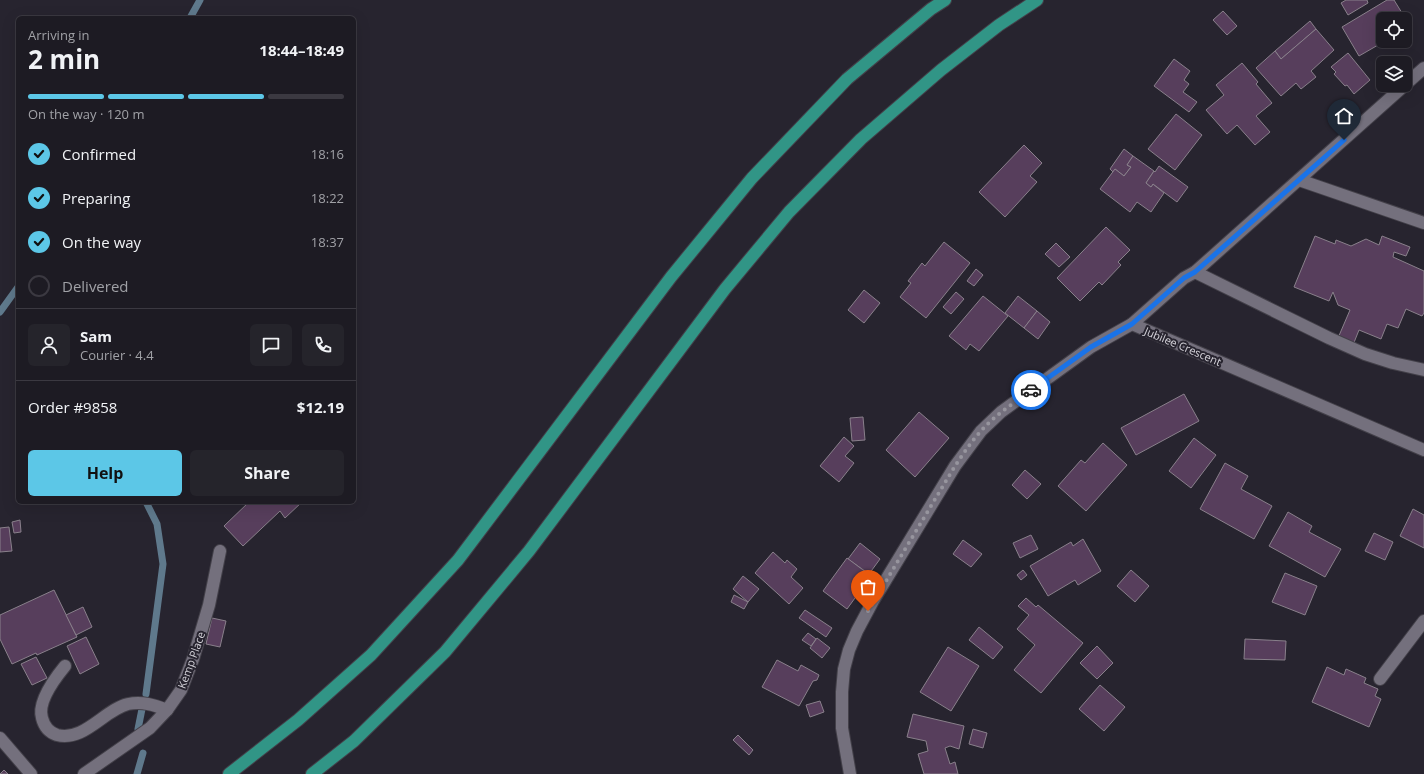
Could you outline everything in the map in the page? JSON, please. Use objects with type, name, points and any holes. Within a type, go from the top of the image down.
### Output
[{"type":"highway","points":[[229,774],[298,720],[376,650],[458,560],[671,277],[752,178],[847,79],[931,9],[945,0]]},
{"type":"highway","points":[[312,774],[354,741],[445,652],[529,551],[725,289],[789,212],[861,140],[941,70],[998,25],[1038,0]]},
{"type":"street","points":[[1132,324],[1184,278],[1195,272],[1424,68]]},
{"type":"street","points":[[1299,180],[1424,223]]},
{"type":"street","points":[[1195,272],[1329,338],[1366,354],[1393,363],[1424,370]]},
{"type":"street","name":"Jubilee Crescent","points":[[850,774],[842,728],[842,692],[844,669],[849,650],[857,631],[873,601],[955,466],[981,431],[1001,412],[1091,347],[1132,324],[1424,450]]},
{"type":"street","name":"Kemp Place","points":[[84,774],[150,728],[167,710],[181,690],[209,605],[220,551]]},
{"type":"street","points":[[1380,678],[1423,623]]},
{"type":"street","points":[[65,666],[54,680],[44,701],[41,715],[44,726],[52,733],[67,736],[76,734],[127,704],[139,702],[152,704],[167,710]]},
{"type":"street","points":[[0,738],[31,774]]},
{"type":"building","points":[[1346,0],[1367,0],[1368,3],[1348,15],[1341,3]]},
{"type":"building","points":[[1387,0],[1394,0],[1401,12],[1376,12],[1376,46],[1359,56],[1342,27]]},
{"type":"building","points":[[1223,11],[1237,26],[1227,35],[1213,20]]},
{"type":"building","points":[[1310,21],[1316,29],[1281,59],[1275,51]]},
{"type":"building","points":[[1316,29],[1334,50],[1311,71],[1316,77],[1301,89],[1296,83],[1281,96],[1256,68],[1275,51],[1281,59]]},
{"type":"building","points":[[1348,53],[1370,80],[1354,94],[1347,85],[1345,86],[1334,74],[1336,72],[1331,67]]},
{"type":"building","points":[[1174,59],[1190,71],[1184,80],[1189,84],[1183,92],[1197,102],[1189,112],[1154,86]]},
{"type":"building","points":[[1242,63],[1258,82],[1256,84],[1272,103],[1256,116],[1270,132],[1255,145],[1237,125],[1227,134],[1206,110],[1224,95],[1216,85]]},
{"type":"building","points":[[1176,114],[1202,135],[1175,170],[1148,149]]},
{"type":"building","points":[[1024,145],[1042,163],[1030,176],[1037,182],[1005,217],[979,192]]},
{"type":"building","points":[[1124,149],[1133,156],[1127,165],[1131,167],[1124,176],[1115,169],[1113,172],[1110,169]]},
{"type":"building","points":[[1133,156],[1154,171],[1146,183],[1151,187],[1153,184],[1164,193],[1151,212],[1137,202],[1130,212],[1100,189],[1115,169],[1124,176],[1131,167],[1127,165]]},
{"type":"building","points":[[1159,166],[1188,187],[1177,202],[1153,184],[1151,187],[1146,183]]},
{"type":"building","points":[[1106,227],[1130,250],[1118,262],[1121,265],[1102,285],[1099,282],[1080,301],[1057,278]]},
{"type":"building","points":[[1315,236],[1335,244],[1336,240],[1351,246],[1366,239],[1379,245],[1382,236],[1410,247],[1406,256],[1394,252],[1393,257],[1424,271],[1424,313],[1422,316],[1406,309],[1398,328],[1387,324],[1381,339],[1359,330],[1353,345],[1338,338],[1350,310],[1338,305],[1333,292],[1329,301],[1294,287]]},
{"type":"building","points":[[944,242],[970,263],[926,318],[900,297],[911,283],[908,281],[922,263],[925,266]]},
{"type":"building","points":[[1056,243],[1070,257],[1059,267],[1045,254]]},
{"type":"building","points":[[976,269],[983,275],[974,286],[967,281]]},
{"type":"building","points":[[864,290],[880,303],[864,323],[848,310]]},
{"type":"building","points":[[956,292],[964,299],[951,314],[943,307]]},
{"type":"building","points":[[983,296],[1008,316],[979,351],[970,344],[966,350],[949,336]]},
{"type":"building","points":[[1018,296],[1037,311],[1024,328],[1005,313]]},
{"type":"building","points":[[1037,311],[1050,322],[1038,339],[1024,328]]},
{"type":"building","points":[[1184,394],[1199,421],[1136,455],[1121,428]]},
{"type":"building","points":[[919,412],[949,438],[915,477],[886,450]]},
{"type":"building","points":[[863,417],[865,440],[852,441],[850,418]]},
{"type":"building","points":[[844,437],[854,446],[845,456],[854,463],[839,482],[820,466]]},
{"type":"building","points":[[1194,438],[1216,455],[1191,488],[1169,471]]},
{"type":"building","points":[[1103,443],[1127,465],[1086,511],[1058,486],[1081,460],[1085,463]]},
{"type":"building","points":[[1225,463],[1248,476],[1241,489],[1272,506],[1254,539],[1200,509]]},
{"type":"building","points":[[1025,470],[1041,484],[1027,499],[1012,485]]},
{"type":"building","points":[[247,504],[300,504],[285,518],[280,511],[243,546],[224,526]]},
{"type":"building","points":[[1413,509],[1424,515],[1424,548],[1400,536]]},
{"type":"building","points":[[1288,512],[1312,526],[1309,532],[1341,549],[1325,577],[1269,546]]},
{"type":"building","points":[[20,520],[21,532],[14,533],[12,522]]},
{"type":"building","points":[[9,527],[12,551],[0,552],[0,528]]},
{"type":"building","points":[[1374,533],[1393,542],[1385,560],[1365,551]]},
{"type":"building","points":[[1031,535],[1038,549],[1020,558],[1013,543]]},
{"type":"building","points":[[1083,539],[1101,571],[1078,585],[1075,580],[1048,596],[1030,566],[1071,542],[1073,546]]},
{"type":"building","points":[[963,540],[982,554],[971,567],[953,554]]},
{"type":"building","points":[[860,543],[880,559],[869,574],[848,559]]},
{"type":"building","points":[[773,552],[785,563],[787,560],[797,569],[791,577],[803,588],[789,604],[755,573]]},
{"type":"building","points":[[847,558],[871,576],[847,609],[823,591]]},
{"type":"building","points":[[1023,570],[1027,575],[1021,580],[1017,575]]},
{"type":"building","points":[[1131,570],[1149,586],[1135,602],[1117,586]]},
{"type":"building","points":[[1285,573],[1317,586],[1305,615],[1272,602]]},
{"type":"building","points":[[743,576],[759,589],[748,602],[733,589]]},
{"type":"building","points":[[54,590],[77,637],[37,655],[36,653],[12,664],[0,639],[0,615]]},
{"type":"building","points":[[734,595],[748,602],[744,609],[731,602]]},
{"type":"building","points":[[1026,598],[1036,607],[1038,605],[1083,643],[1041,693],[1014,670],[1035,645],[1017,629],[1029,615],[1018,606]]},
{"type":"building","points":[[83,607],[92,627],[76,635],[66,615]]},
{"type":"building","points":[[805,610],[832,628],[826,637],[799,618]]},
{"type":"building","points":[[212,618],[226,621],[220,647],[206,644]]},
{"type":"building","points":[[979,627],[1003,647],[993,659],[969,640]]},
{"type":"building","points":[[808,633],[816,639],[811,646],[802,640]]},
{"type":"building","points":[[86,637],[99,664],[80,674],[67,646]]},
{"type":"building","points":[[817,638],[830,648],[822,658],[810,648]]},
{"type":"building","points":[[1245,639],[1286,641],[1285,660],[1244,659]]},
{"type":"building","points":[[1097,646],[1113,663],[1097,679],[1080,663]]},
{"type":"building","points":[[948,647],[979,666],[951,711],[920,692]]},
{"type":"building","points":[[36,657],[47,678],[32,685],[21,664]]},
{"type":"building","points":[[777,660],[798,671],[801,665],[819,675],[817,680],[813,681],[799,706],[762,687]]},
{"type":"building","points":[[1327,667],[1344,675],[1346,669],[1366,678],[1364,683],[1378,689],[1375,696],[1381,699],[1369,727],[1312,702]]},
{"type":"building","points":[[1100,685],[1125,707],[1104,731],[1079,709]]},
{"type":"building","points":[[820,701],[824,712],[810,717],[806,705]]},
{"type":"building","points":[[913,714],[964,726],[959,749],[950,746],[945,748],[950,764],[955,762],[958,774],[924,774],[918,754],[928,751],[926,741],[907,737]]},
{"type":"building","points":[[973,729],[987,733],[983,748],[969,744]]},
{"type":"building","points":[[738,735],[753,750],[749,755],[733,740]]},
{"type":"building","points":[[4,770],[8,774],[0,774]]},
{"type":"waterway","points":[[191,16],[200,0]]},
{"type":"waterway","points":[[0,312],[16,290]]},
{"type":"waterway","points":[[146,694],[163,564],[157,524],[147,504]]},
{"type":"waterway","points":[[138,729],[142,709]]},
{"type":"waterway","points":[[137,774],[143,753]]},
{"type":"way so far","points":[[868,611],[962,456],[981,431],[1001,412],[1031,390]]},
{"type":"route","points":[[1031,390],[1091,347],[1132,324],[1184,278],[1195,272],[1344,140]]}]
